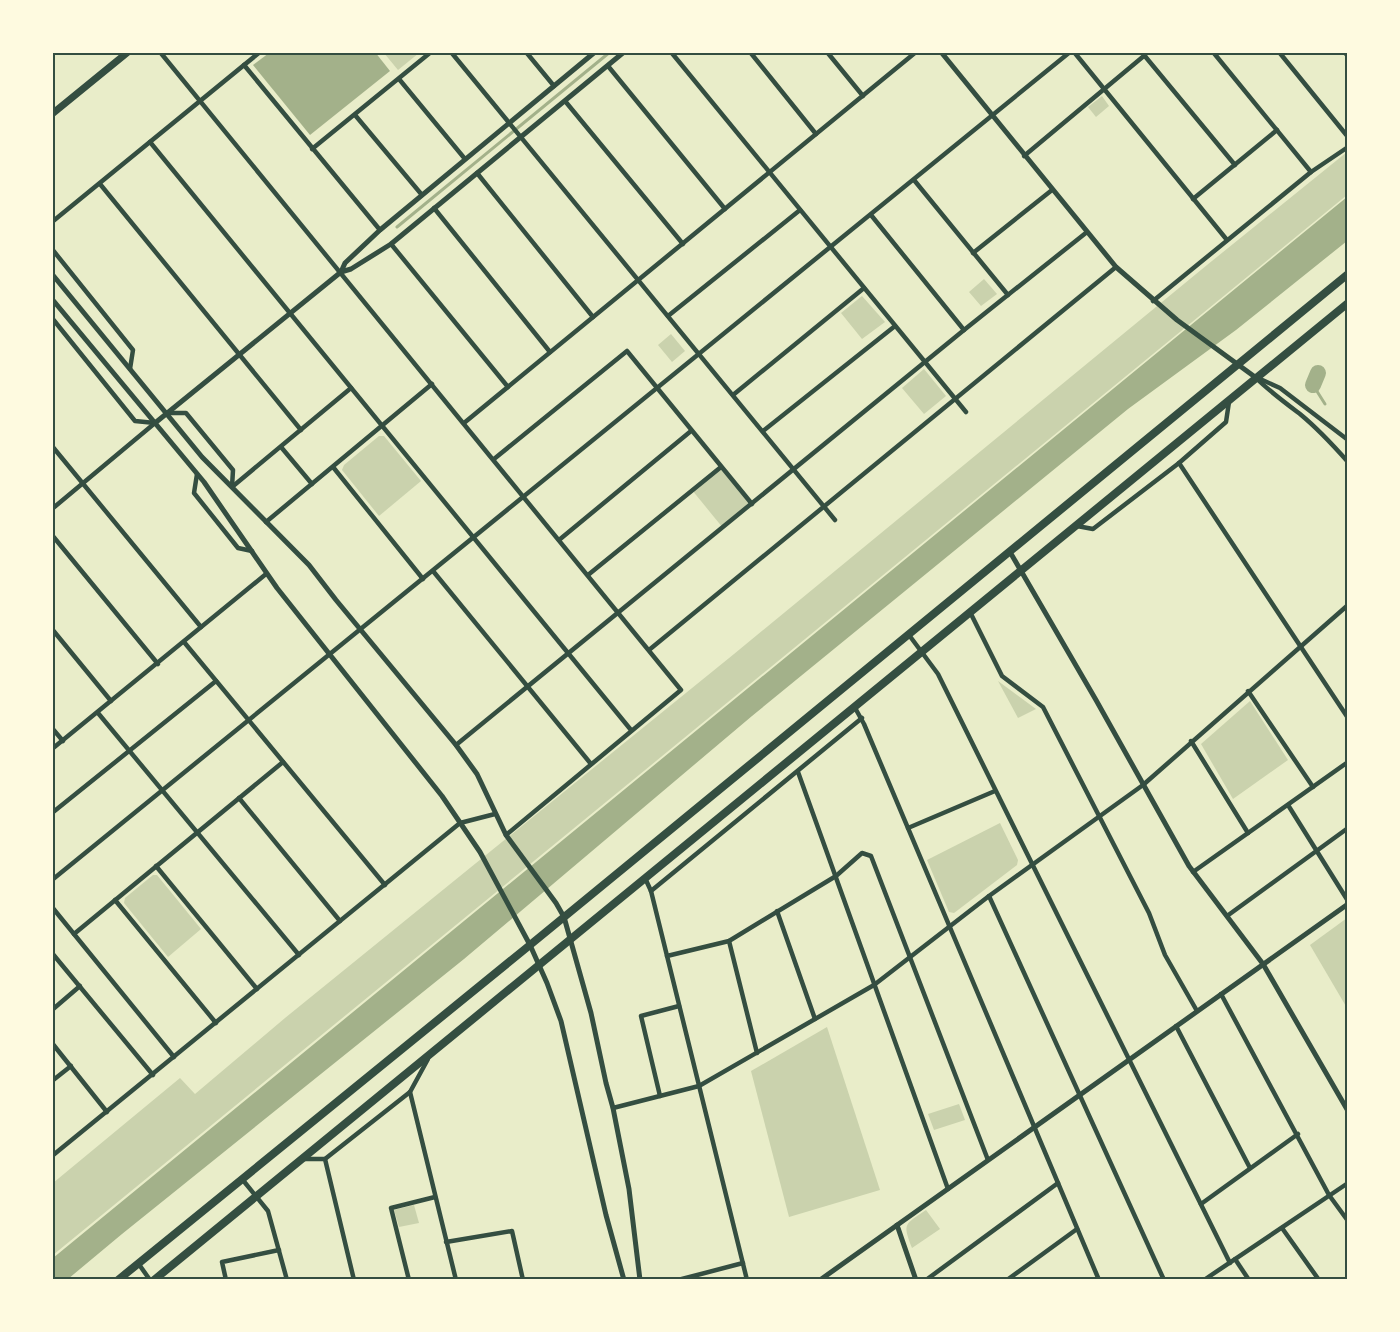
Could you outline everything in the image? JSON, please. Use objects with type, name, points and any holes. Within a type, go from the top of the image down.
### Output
[{"type":"highway","points":[[118,1280],[909,635],[1236,363],[1347,274]]},
{"type":"highway","points":[[152,1280],[1347,303]]},
{"type":"main road","points":[[52,114],[128,52]]},
{"type":"street","points":[[160,52],[681,690],[506,835]]},
{"type":"street","points":[[52,222],[260,52]]},
{"type":"street","points":[[312,149],[431,52]]},
{"type":"street","points":[[451,52],[835,520]]},
{"type":"street","points":[[526,52],[554,86]]},
{"type":"street","points":[[341,272],[345,263],[380,230],[465,159],[511,125],[596,52]]},
{"type":"street","points":[[52,509],[166,413],[341,272],[351,269],[391,244],[624,52]]},
{"type":"street","points":[[671,52],[966,412]]},
{"type":"street","points":[[750,52],[816,134]]},
{"type":"street","points":[[827,52],[863,96]]},
{"type":"street","points":[[464,423],[916,52]]},
{"type":"street","points":[[941,52],[1116,267],[1153,301],[1255,377],[1272,394],[1318,430],[1347,462]]},
{"type":"street","points":[[52,880],[1072,52],[1227,240]]},
{"type":"street","points":[[1213,52],[1311,172]]},
{"type":"street","points":[[1279,52],[1347,137]]},
{"type":"street","points":[[1344,52],[1347,56]]},
{"type":"street","points":[[1024,156],[1144,54],[1235,165]]},
{"type":"street","points":[[244,65],[380,230]]},
{"type":"street","points":[[608,66],[725,209]]},
{"type":"street","points":[[399,79],[465,159]]},
{"type":"street","points":[[565,101],[683,244]]},
{"type":"street","points":[[355,114],[422,195]]},
{"type":"street","points":[[1193,199],[1277,130]]},
{"type":"street","points":[[150,142],[631,730]]},
{"type":"street","points":[[1153,301],[1311,172],[1347,147]]},
{"type":"street","points":[[477,173],[593,317]]},
{"type":"street","points":[[914,180],[1008,295]]},
{"type":"street","points":[[100,184],[301,430]]},
{"type":"street","points":[[973,253],[1052,190]]},
{"type":"street","points":[[434,208],[550,352]]},
{"type":"street","points":[[668,316],[800,210]]},
{"type":"street","points":[[871,215],[964,330]]},
{"type":"street","points":[[456,745],[1087,232]]},
{"type":"street","points":[[391,244],[508,387]]},
{"type":"street","points":[[52,249],[133,350],[130,369]]},
{"type":"street","points":[[649,650],[1116,267]]},
{"type":"street","points":[[52,274],[202,457],[309,566],[456,745],[477,774],[506,835],[564,917],[591,1013],[613,1108],[629,1189],[640,1280]]},
{"type":"street","points":[[733,395],[864,288]]},
{"type":"street","points":[[52,299],[197,474],[252,550],[266,574],[442,796],[496,882],[539,964],[561,1021],[606,1215],[624,1280]]},
{"type":"street","points":[[52,318],[135,420],[155,423]]},
{"type":"street","points":[[763,431],[895,326]]},
{"type":"street","points":[[494,459],[627,351],[752,504]]},
{"type":"street","points":[[1255,377],[1280,388],[1347,440]]},
{"type":"street","points":[[266,522],[432,384]]},
{"type":"street","points":[[232,487],[351,388]]},
{"type":"street","points":[[1075,525],[1093,529],[1179,463],[1226,423],[1229,399]]},
{"type":"street","points":[[166,413],[186,413],[233,471],[232,487]]},
{"type":"street","points":[[559,540],[691,431]]},
{"type":"street","points":[[52,446],[201,627]]},
{"type":"street","points":[[281,447],[312,484]]},
{"type":"street","points":[[1179,463],[1347,718]]},
{"type":"street","points":[[588,575],[721,466]]},
{"type":"street","points":[[333,467],[423,579]]},
{"type":"street","points":[[197,474],[194,493],[238,548],[252,550]]},
{"type":"street","points":[[52,535],[158,664]]},
{"type":"street","points":[[1010,552],[1193,872],[1263,964],[1347,1111]]},
{"type":"street","points":[[433,571],[591,764]]},
{"type":"street","points":[[52,749],[266,574]]},
{"type":"street","points":[[613,1108],[699,1086],[874,985],[989,896],[1098,815],[1143,785],[1347,605]]},
{"type":"street","points":[[970,612],[1002,676],[1042,707],[1149,913],[1165,955],[1197,1011]]},
{"type":"street","points":[[52,629],[111,701]]},
{"type":"street","points":[[909,635],[938,675],[1201,1204],[1232,1261],[1249,1280]]},
{"type":"street","points":[[184,642],[385,885]]},
{"type":"street","points":[[52,813],[216,681]]},
{"type":"street","points":[[1248,691],[1313,787]]},
{"type":"street","points":[[854,706],[862,718],[1098,1279]]},
{"type":"street","points":[[98,713],[299,955]]},
{"type":"street","points":[[651,891],[862,718]]},
{"type":"street","points":[[52,728],[63,741]]},
{"type":"street","points":[[1191,741],[1248,833]]},
{"type":"street","points":[[74,934],[283,762]]},
{"type":"street","points":[[1193,872],[1347,762]]},
{"type":"street","points":[[798,772],[948,1189]]},
{"type":"street","points":[[908,828],[996,791]]},
{"type":"street","points":[[239,798],[340,921]]},
{"type":"street","points":[[820,1280],[1347,902],[1288,804]]},
{"type":"street","points":[[52,1156],[460,823],[495,814]]},
{"type":"street","points":[[1227,916],[1347,828]]},
{"type":"street","points":[[667,956],[729,940],[836,876],[861,853],[871,856],[988,1160]]},
{"type":"street","points":[[156,866],[257,989]]},
{"type":"street","points":[[645,878],[651,891],[747,1280]]},
{"type":"street","points":[[989,896],[1164,1280]]},
{"type":"street","points":[[115,900],[216,1023]]},
{"type":"street","points":[[52,907],[174,1057]]},
{"type":"street","points":[[777,911],[815,1019]]},
{"type":"street","points":[[729,940],[757,1053]]},
{"type":"street","points":[[52,952],[153,1075]]},
{"type":"street","points":[[52,1010],[80,986]]},
{"type":"street","points":[[1221,994],[1298,1134],[1329,1196],[1347,1221]]},
{"type":"street","points":[[660,1096],[641,1016],[679,1006]]},
{"type":"street","points":[[1176,1026],[1250,1168]]},
{"type":"street","points":[[52,1043],[107,1112]]},
{"type":"street","points":[[301,1159],[325,1159],[410,1092],[432,1051]]},
{"type":"street","points":[[52,1081],[71,1066]]},
{"type":"street","points":[[410,1092],[456,1280]]},
{"type":"street","points":[[1201,1204],[1298,1134]]},
{"type":"street","points":[[325,1159],[354,1280]]},
{"type":"street","points":[[242,1179],[268,1211],[287,1280]]},
{"type":"street","points":[[926,1280],[1058,1183]]},
{"type":"street","points":[[1204,1280],[1347,1184]]},
{"type":"street","points":[[409,1280],[391,1208],[435,1197]]},
{"type":"street","points":[[897,1225],[916,1280]]},
{"type":"street","points":[[1282,1227],[1319,1280]]},
{"type":"street","points":[[1007,1280],[1077,1228]]},
{"type":"street","points":[[447,1242],[512,1231],[523,1280]]},
{"type":"street","points":[[226,1280],[222,1263],[279,1250]]},
{"type":"street","points":[[138,1263],[152,1280]]},
{"type":"street","points":[[678,1280],[743,1263]]},
{"type":"shaded area","points":[[375,52],[390,71],[310,135],[253,65],[269,53]]},
{"type":"shaded area","points":[[384,53],[419,53],[398,70]]},
{"type":"shaded area","points":[[1102,96],[1109,106],[1096,117],[1088,107]]},
{"type":"shaded area","points":[[1347,152],[1347,195],[53,1255],[53,1183],[180,1078],[195,1094],[285,1018]]},
{"type":"shaded area","points":[[1347,197],[1347,241],[1236,330],[1128,409],[752,716],[464,959],[68,1279],[53,1280],[53,1258]]},
{"type":"shaded area","points":[[984,279],[997,294],[981,306],[969,292]]},
{"type":"shaded area","points":[[862,296],[885,322],[862,339],[841,313]]},
{"type":"shaded area","points":[[671,334],[685,351],[672,362],[658,345]]},
{"type":"shaded area","points":[[924,369],[946,396],[924,414],[902,388]]},
{"type":"shaded area","points":[[379,436],[384,436],[421,481],[379,516],[342,470],[344,465]]},
{"type":"shaded area","points":[[721,467],[752,504],[723,528],[692,490]]},
{"type":"shaded area","points":[[998,681],[1036,709],[1018,718]]},
{"type":"shaded area","points":[[1250,701],[1288,760],[1233,799],[1201,744]]},
{"type":"shaded area","points":[[1000,823],[1018,860],[1017,865],[954,913],[949,912],[927,860]]},
{"type":"shaded area","points":[[153,875],[157,875],[201,929],[168,957],[124,903],[125,898]]},
{"type":"shaded area","points":[[1347,918],[1347,1008],[1310,945]]},
{"type":"shaded area","points":[[827,1027],[880,1190],[789,1217],[751,1071]]},
{"type":"shaded area","points":[[959,1104],[965,1120],[934,1130],[928,1114]]},
{"type":"shaded area","points":[[414,1205],[419,1223],[399,1227],[394,1210]]},
{"type":"shaded area","points":[[926,1210],[940,1229],[912,1248],[906,1229],[907,1225]]},
{"type":"waterway","points":[[397,227],[610,52]]},
{"type":"waterway","points":[[1313,385],[1318,373]]},
{"type":"waterway","points":[[1313,385],[1325,404]]}]
